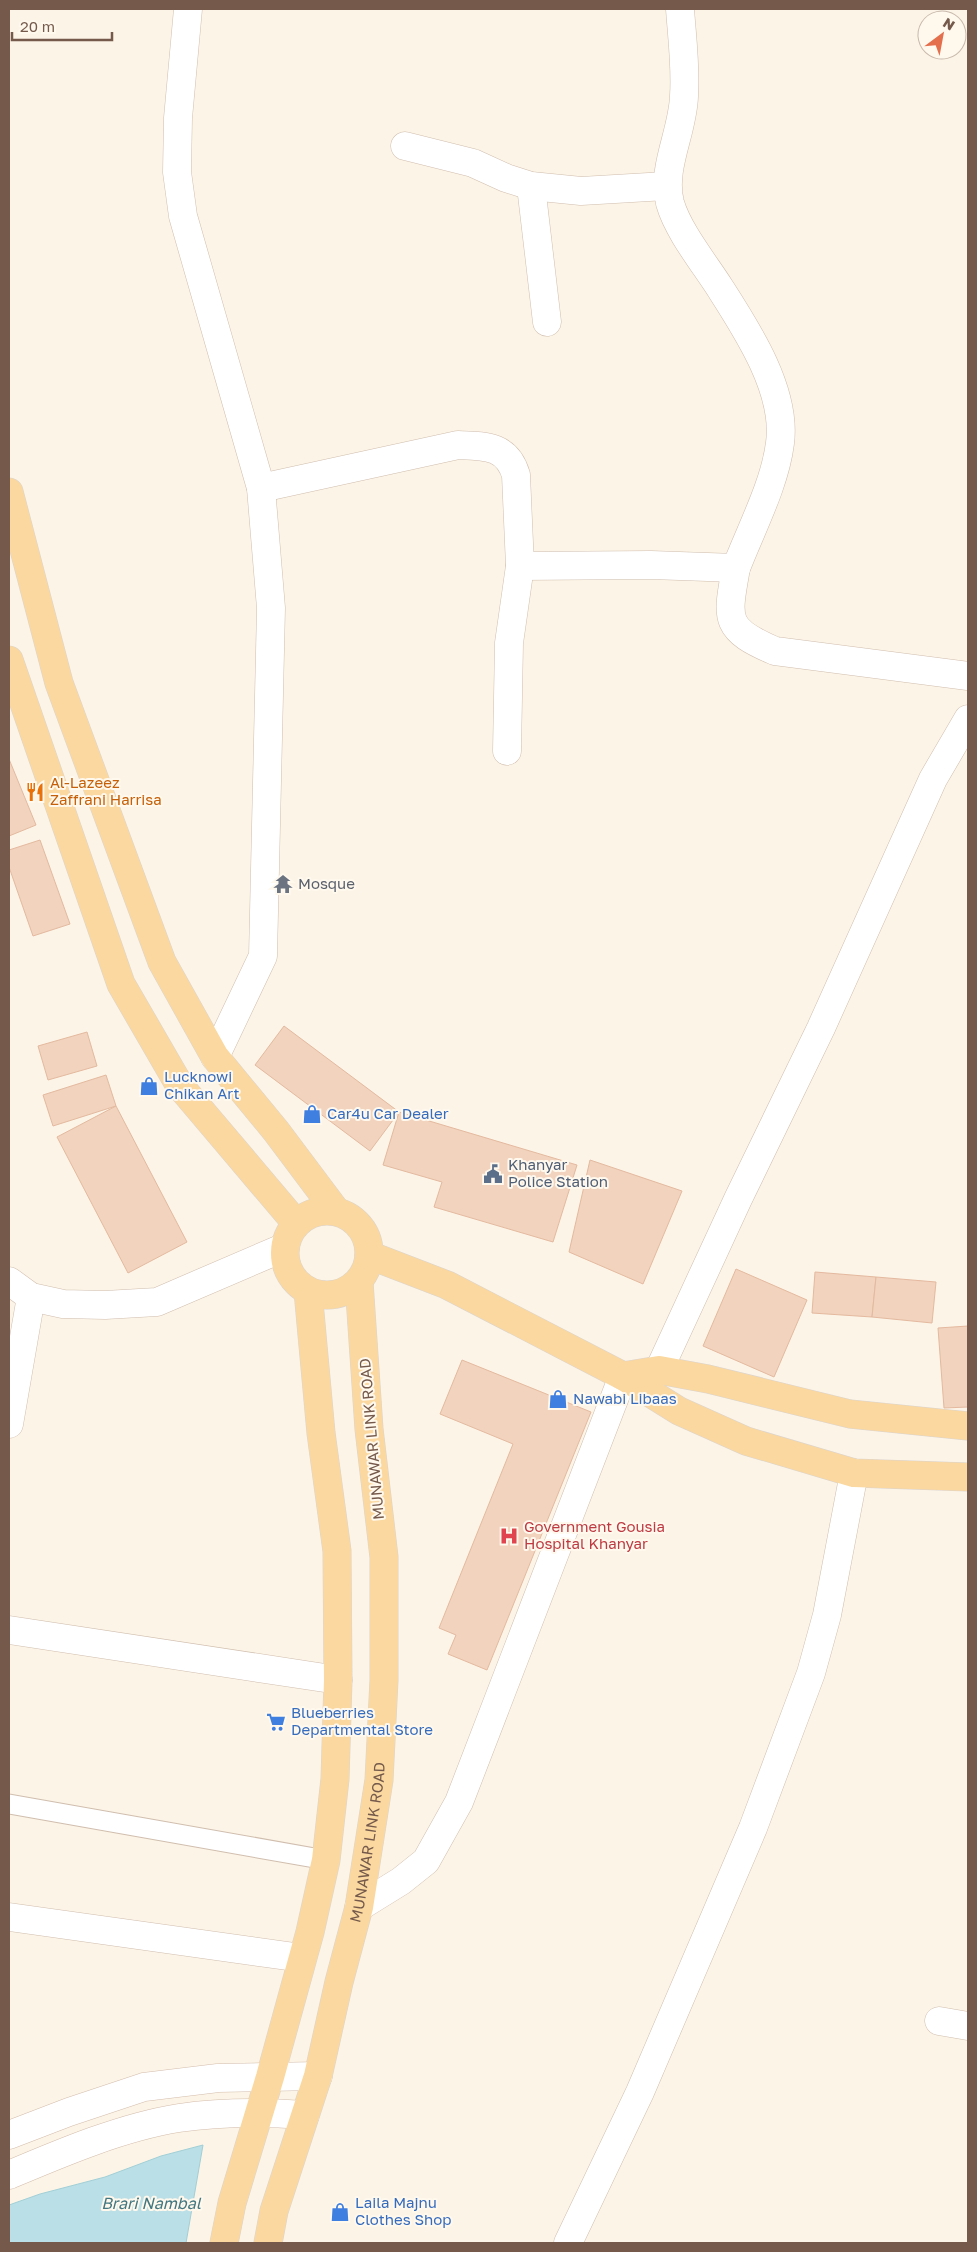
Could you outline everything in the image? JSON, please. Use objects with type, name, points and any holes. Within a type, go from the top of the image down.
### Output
[{"type":"main road","points":[[9,492],[59,683],[162,962],[215,1057],[276,1132],[336,1211],[357,1222],[368,1243],[367,1269],[359,1282],[347,1291],[334,1295],[320,1295],[308,1291],[297,1284],[289,1273],[285,1260],[290,1235],[308,1215],[321,1211],[336,1211]]},
{"type":"main road","points":[[9,660],[121,984],[180,1086],[290,1235]]},
{"type":"main road","points":[[369,1255],[447,1285],[623,1376],[679,1411],[746,1441],[854,1473],[968,1477]]},
{"type":"main road","name":"MUNAWAR LINK ROAD","points":[[268,2243],[274,2211],[318,2076],[339,1982],[359,1908],[379,1780],[384,1661],[384,1557],[369,1429],[359,1282]]},
{"type":"main road","points":[[224,2243],[232,2202],[270,2077],[326,1860],[335,1779],[338,1680],[337,1551],[321,1433],[308,1291]]},
{"type":"main road","points":[[623,1376],[659,1370],[708,1379],[850,1414],[968,1426]]},
{"type":"street","points":[[188,9],[178,118],[177,172],[182,208],[261,488],[271,608],[263,956],[215,1057]]},
{"type":"street","points":[[680,9],[684,96],[666,186],[671,206],[681,226],[735,312],[771,378],[778,403],[780,442],[773,474],[736,568],[730,603],[732,622],[745,636],[775,651],[968,676]]},
{"type":"street","points":[[405,146],[473,163],[506,178],[531,186],[581,191],[666,186]]},
{"type":"street","points":[[531,186],[547,322]]},
{"type":"street","points":[[261,488],[458,445],[484,446],[499,451],[512,461],[516,475],[520,566],[509,643],[507,752]]},
{"type":"street","points":[[520,566],[651,565],[736,568]]},
{"type":"street","points":[[659,1370],[738,1199],[821,1028],[933,779],[968,719]]},
{"type":"street","points":[[9,1424],[20,1289],[63,1304],[105,1305],[156,1302],[290,1235]]},
{"type":"street","points":[[359,1908],[402,1881],[426,1860],[459,1802],[623,1376]]},
{"type":"street","points":[[568,2243],[652,2066],[753,1828],[811,1673],[827,1616],[854,1473]]},
{"type":"street","points":[[9,1630],[338,1680]]},
{"type":"street","points":[[9,1917],[302,1958]]},
{"type":"street","points":[[939,2021],[968,2026]]},
{"type":"street","points":[[9,2135],[68,2112],[144,2087],[218,2078],[318,2076]]},
{"type":"street","points":[[9,2174],[131,2130],[178,2118],[259,2112],[305,2115]]},
{"type":"lane","points":[[9,1804],[326,1860]]},
{"type":"water","name":"Brari Nambal","points":[[203,2145],[186,2243],[9,2243],[9,2205],[40,2194],[105,2177],[161,2156]]},
{"type":"building","points":[[9,759],[36,825],[9,836]]},
{"type":"building","points":[[40,840],[70,924],[33,936],[9,867],[9,850]]},
{"type":"building","points":[[284,1026],[399,1112],[370,1151],[255,1065]]},
{"type":"building","points":[[87,1032],[97,1066],[48,1080],[38,1046]]},
{"type":"building","points":[[106,1075],[116,1106],[53,1126],[43,1095]]},
{"type":"building","points":[[116,1106],[187,1242],[128,1273],[57,1137]]},
{"type":"building","name":"Khanyar Police Station","points":[[399,1112],[577,1165],[553,1242],[434,1207],[442,1182],[383,1165]]},
{"type":"building","points":[[590,1160],[682,1191],[643,1284],[569,1252]]},
{"type":"building","points":[[736,1269],[807,1300],[774,1377],[703,1346]]},
{"type":"building","points":[[815,1272],[876,1277],[872,1317],[812,1313]]},
{"type":"building","points":[[876,1277],[936,1282],[932,1323],[872,1317]]},
{"type":"building","points":[[968,1326],[968,1407],[944,1408],[938,1328]]},
{"type":"building","name":"Government Gousia Hospital Khanyar","points":[[462,1360],[591,1412],[487,1670],[448,1654],[456,1635],[439,1628],[513,1444],[440,1414]]},
{"type":"place","name":"Al-Lazeez Zaffrani Harrisa","points":[[35,792]]},
{"type":"place","name":"Mosque","points":[[283,884]]},
{"type":"place","name":"Lucknowi Chikan Art","points":[[149,1086]]},
{"type":"place","name":"Car4u Car Dealer","points":[[312,1114]]},
{"type":"place","name":"Khanyar Police Station","points":[[493,1174]]},
{"type":"place","name":"Nawabi Libaas","points":[[558,1399]]},
{"type":"place","name":"Government Gousia Hospital Khanyar","points":[[509,1536]]},
{"type":"place","name":"Blueberries Departmental Store","points":[[276,1722]]},
{"type":"place","name":"Laila Majnu Clothes Shop","points":[[340,2212]]}]
